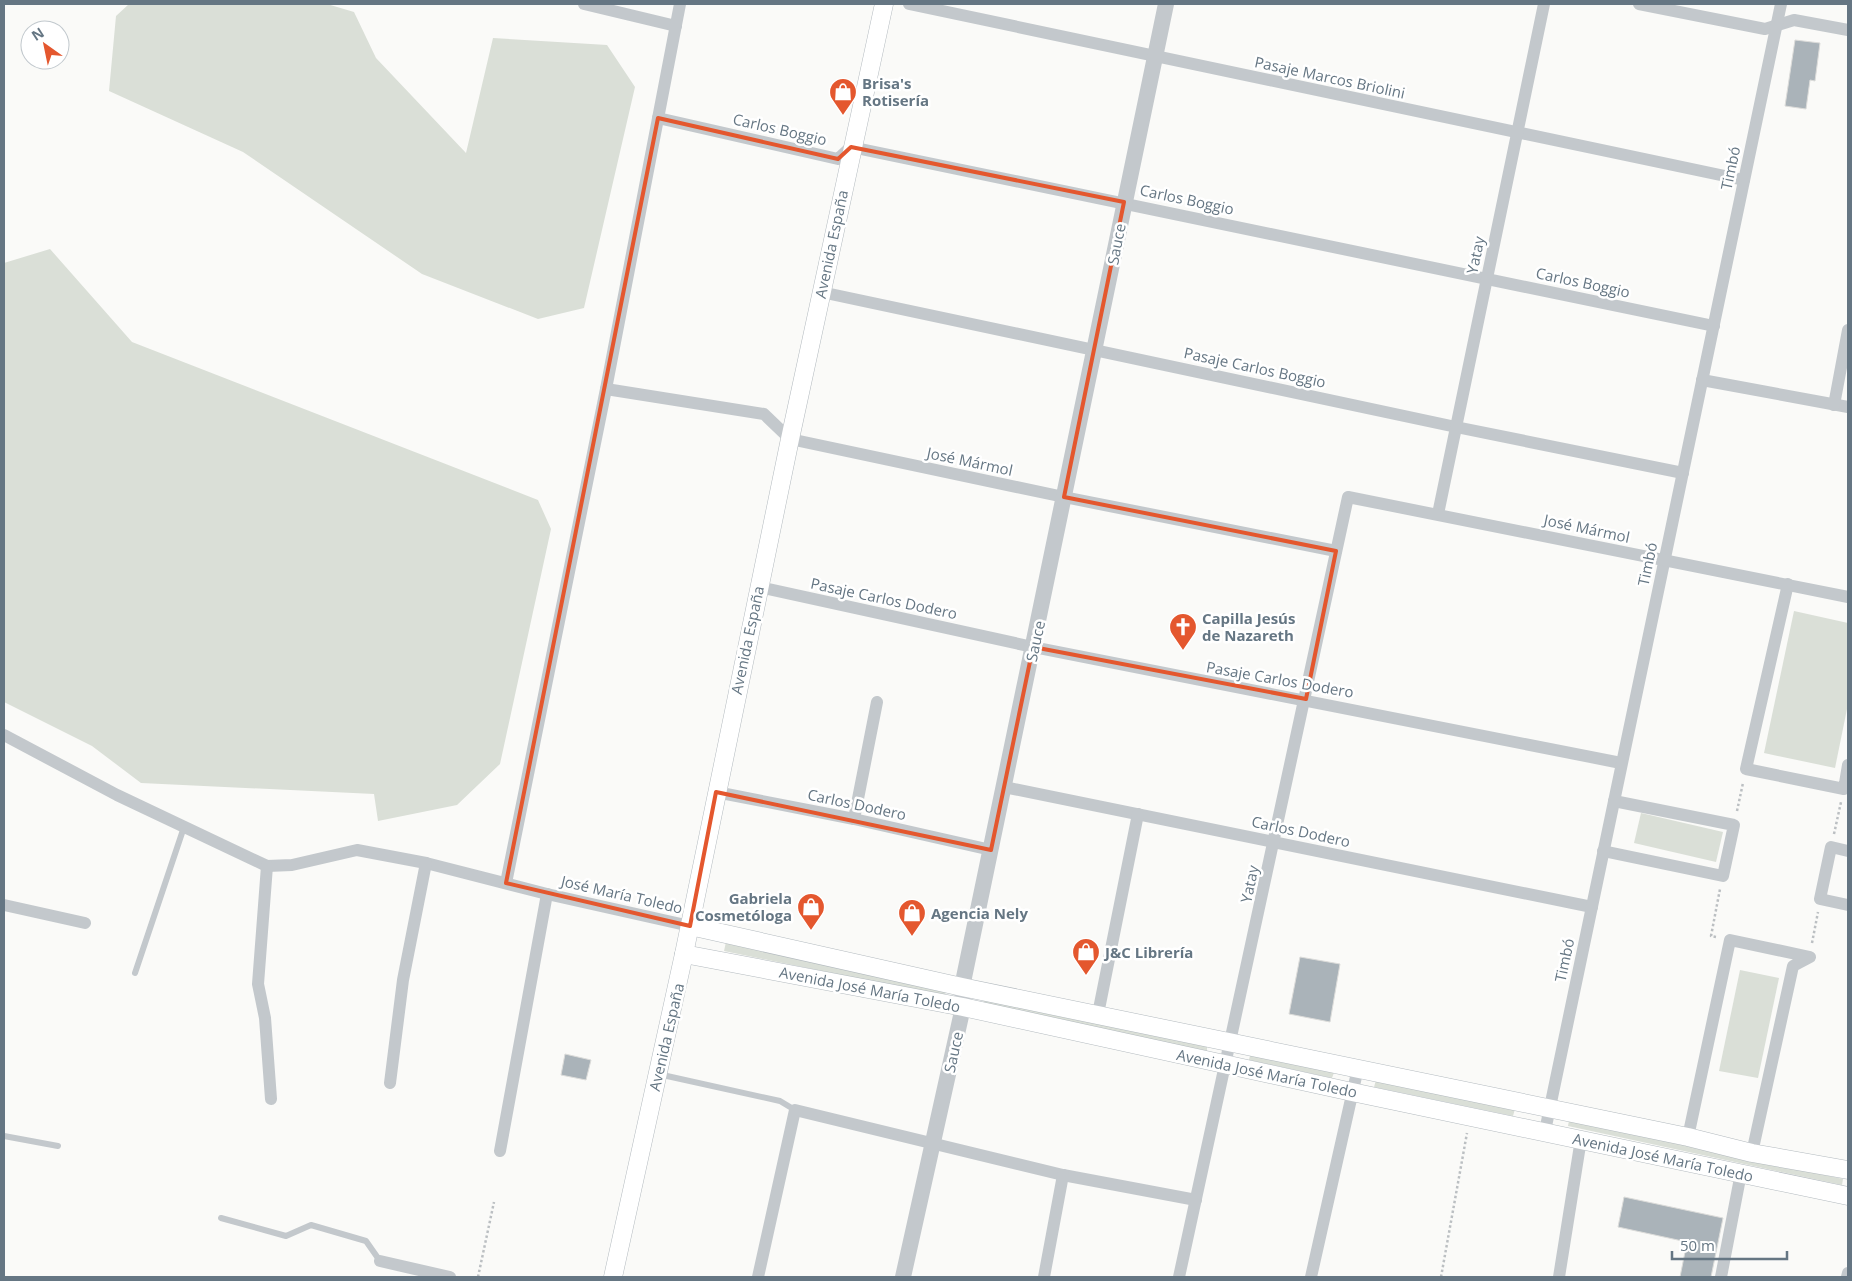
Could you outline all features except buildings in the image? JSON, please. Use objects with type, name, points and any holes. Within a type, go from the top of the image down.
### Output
[{"type":"main road","name":"Avenida España","points":[[613,1277],[690,926],[716,792],[851,147],[884,4]]},
{"type":"main road","name":"Avenida José María Toledo","points":[[690,926],[962,987],[1688,1137],[1752,1153],[1848,1170]]},
{"type":"main road","name":"Avenida José María Toledo","points":[[684,954],[963,1007],[1352,1092],[1848,1196]]},
{"type":"street","points":[[584,4],[676,26]]},
{"type":"street","points":[[506,883],[606,389],[680,4]]},
{"type":"street","name":"Pasaje Marcos Briolini","points":[[909,4],[1744,180]]},
{"type":"street","name":"Sauce","points":[[903,1277],[963,1007],[962,987],[1166,4]]},
{"type":"street","name":"Yatay","points":[[1438,514],[1544,4]]},
{"type":"street","points":[[1638,4],[1765,30],[1794,20],[1848,30]]},
{"type":"street","name":"Timbó","points":[[1544,1131],[1781,4]]},
{"type":"street","name":"Carlos Boggio","points":[[658,118],[838,159],[851,147],[1124,202],[1714,326]]},
{"type":"street","name":"Pasaje Carlos Boggio","points":[[821,292],[1456,427],[1683,472]]},
{"type":"street","points":[[1834,405],[1848,330]]},
{"type":"street","points":[[1702,380],[1848,408]]},
{"type":"street","points":[[606,389],[764,414],[790,439]]},
{"type":"street","name":"José Mármol","points":[[790,439],[1064,498],[1336,551]]},
{"type":"street","name":"Yatay","points":[[1179,1277],[1306,699],[1348,497]]},
{"type":"street","name":"José Mármol","points":[[1348,497],[1848,597]]},
{"type":"street","points":[[1788,584],[1746,769],[1844,790],[1848,766]]},
{"type":"street","name":"Pasaje Carlos Dodero","points":[[759,587],[1033,647],[1290,699],[1306,699],[1621,763]]},
{"type":"street","points":[[854,819],[877,702]]},
{"type":"street","points":[[4,735],[117,795],[266,866],[258,984],[265,1018],[271,1099]]},
{"type":"street","name":"Carlos Dodero","points":[[1004,787],[1592,907]]},
{"type":"street","name":"Carlos Dodero","points":[[716,792],[854,819],[991,850]]},
{"type":"street","points":[[1603,851],[1723,876],[1734,825],[1614,801]]},
{"type":"street","points":[[1098,1014],[1138,814]]},
{"type":"street","points":[[1848,851],[1832,847],[1820,899],[1848,905]]},
{"type":"street","name":"José María Toledo","points":[[266,866],[292,865],[356,850],[426,863],[547,894],[690,926]]},
{"type":"street","points":[[390,1084],[403,980],[426,863]]},
{"type":"street","points":[[500,1151],[547,894]]},
{"type":"street","points":[[4,905],[85,923]]},
{"type":"street","points":[[1688,1137],[1730,940],[1810,957]]},
{"type":"street","points":[[1752,1153],[1793,966],[1810,957]]},
{"type":"street","points":[[1311,1277],[1358,1068]]},
{"type":"street","points":[[758,1277],[795,1110],[1063,1175],[1196,1200]]},
{"type":"street","points":[[1559,1277],[1581,1139]]},
{"type":"street","points":[[1721,1277],[1741,1173]]},
{"type":"street","points":[[1044,1277],[1063,1175]]},
{"type":"street","points":[[380,1262],[450,1277]]},
{"type":"street","points":[[1847,1277],[1848,1273]]},
{"type":"lane","points":[[135,973],[184,827]]},
{"type":"lane","points":[[657,1074],[780,1100],[795,1110]]},
{"type":"lane","points":[[4,1136],[58,1146]]},
{"type":"lane","points":[[221,1218],[286,1236],[312,1225],[366,1241],[380,1262]]},
{"type":"path","points":[[1734,825],[1746,769]]},
{"type":"path","points":[[1832,847],[1844,790]]},
{"type":"path","points":[[1723,876],[1710,936],[1730,940]]},
{"type":"path","points":[[1810,957],[1820,899]]},
{"type":"path","points":[[1441,1277],[1470,1117]]},
{"type":"path","points":[[478,1277],[494,1202]]},
{"type":"highlighted area","points":[[658,118],[838,159],[851,147],[1124,202],[1064,497],[1336,551],[1306,699],[1033,647],[991,850],[716,792],[690,926],[506,883]]},
{"type":"shaded area","points":[[129,4],[327,4],[354,12],[376,58],[466,153],[493,38],[607,45],[635,87],[584,308],[538,319],[422,274],[243,152],[109,91],[116,16]]},
{"type":"shaded area","points":[[50,249],[132,342],[538,500],[551,529],[500,764],[457,805],[378,821],[374,794],[141,783],[92,746],[4,702],[4,263]]},
{"type":"shaded area","points":[[1794,611],[1848,623],[1848,704],[1835,768],[1764,753]]},
{"type":"shaded area","points":[[1641,813],[1723,832],[1716,862],[1634,843]]},
{"type":"shaded area","points":[[726,942],[947,987],[945,996],[724,951]]},
{"type":"shaded area","points":[[1740,970],[1779,978],[1758,1078],[1719,1071]]},
{"type":"shaded area","points":[[984,998],[1207,1044],[1207,1051],[983,1005]]},
{"type":"shaded area","points":[[1251,1050],[1335,1070],[1332,1078],[1249,1060]]},
{"type":"shaded area","points":[[1376,1080],[1515,1109],[1513,1116],[1374,1087]]},
{"type":"shaded area","points":[[1569,1120],[1843,1179],[1842,1185],[1568,1126]]},
{"type":"place","name":"Brisa's Rotisería","points":[[843,116]]},
{"type":"place","name":"Capilla Jesús de Nazareth","points":[[1183,651]]},
{"type":"place","name":"Gabriela Cosmetóloga","points":[[811,931]]},
{"type":"place","name":"Agencia Nely","points":[[912,937]]},
{"type":"place","name":"J&C Librería","points":[[1086,976]]}]
